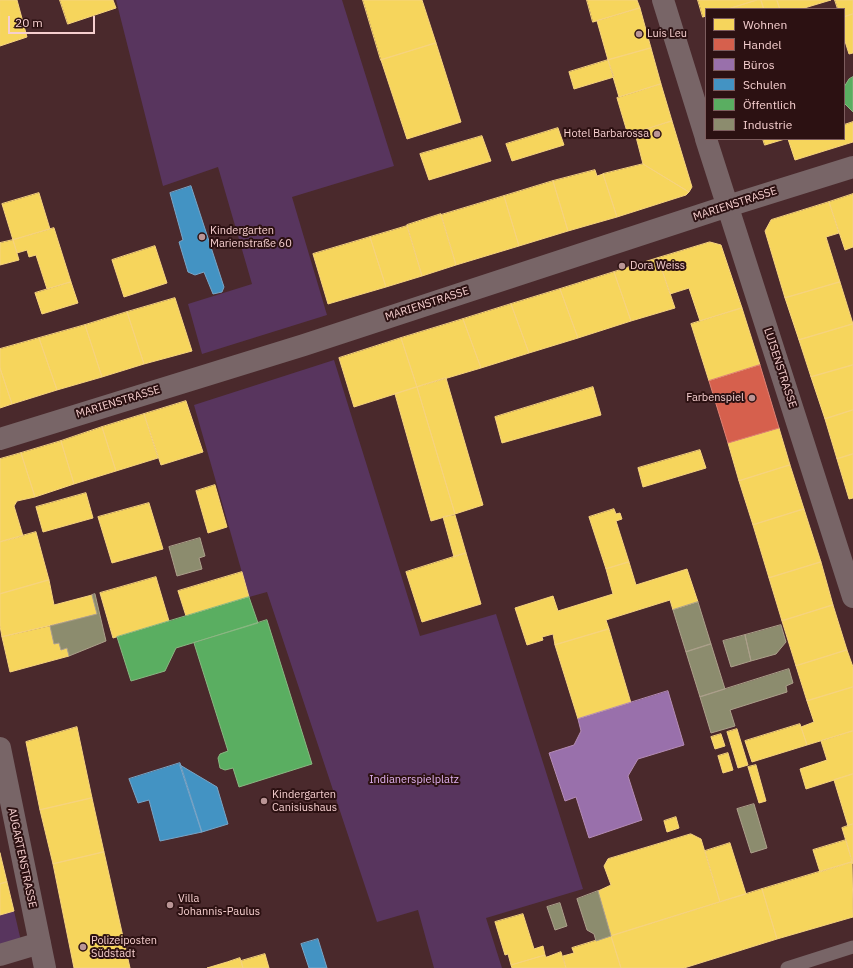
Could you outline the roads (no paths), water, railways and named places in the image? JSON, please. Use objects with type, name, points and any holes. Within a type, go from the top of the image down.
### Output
[{"type":"street","name":"LUISENSTRASSE","points":[[663,0],[705,135]]},
{"type":"street","name":"LUISENSTRASSE","points":[[707,140],[853,597]]},
{"type":"street","name":"MARIENSTRASSE","points":[[0,439],[304,345],[728,206],[853,167]]},
{"type":"street","name":"AUGARTENSTRASSE","points":[[0,748],[45,968]]},
{"type":"street","points":[[0,955],[40,943]]},
{"type":"lane","points":[[787,968],[853,947]]},
{"type":"place","name":"Luis Leu","points":[[639,34]]},
{"type":"place","name":"Hotel Barbarossa","points":[[657,134]]},
{"type":"place","name":"Kindergarten Marienstraße 60","points":[[202,237]]},
{"type":"place","name":"Dora Weiss","points":[[622,266]]},
{"type":"place","name":"Farbenspiel","points":[[752,398]]},
{"type":"place","name":"Kindergarten Canisiushaus","points":[[264,801]]},
{"type":"place","name":"Villa Johannis-Paulus","points":[[170,905]]},
{"type":"place","name":"Polizeiposten Südstadt","points":[[83,947]]},
{"type":"park label","name":"Indianerspielplatz","points":[[414,780]]}]
